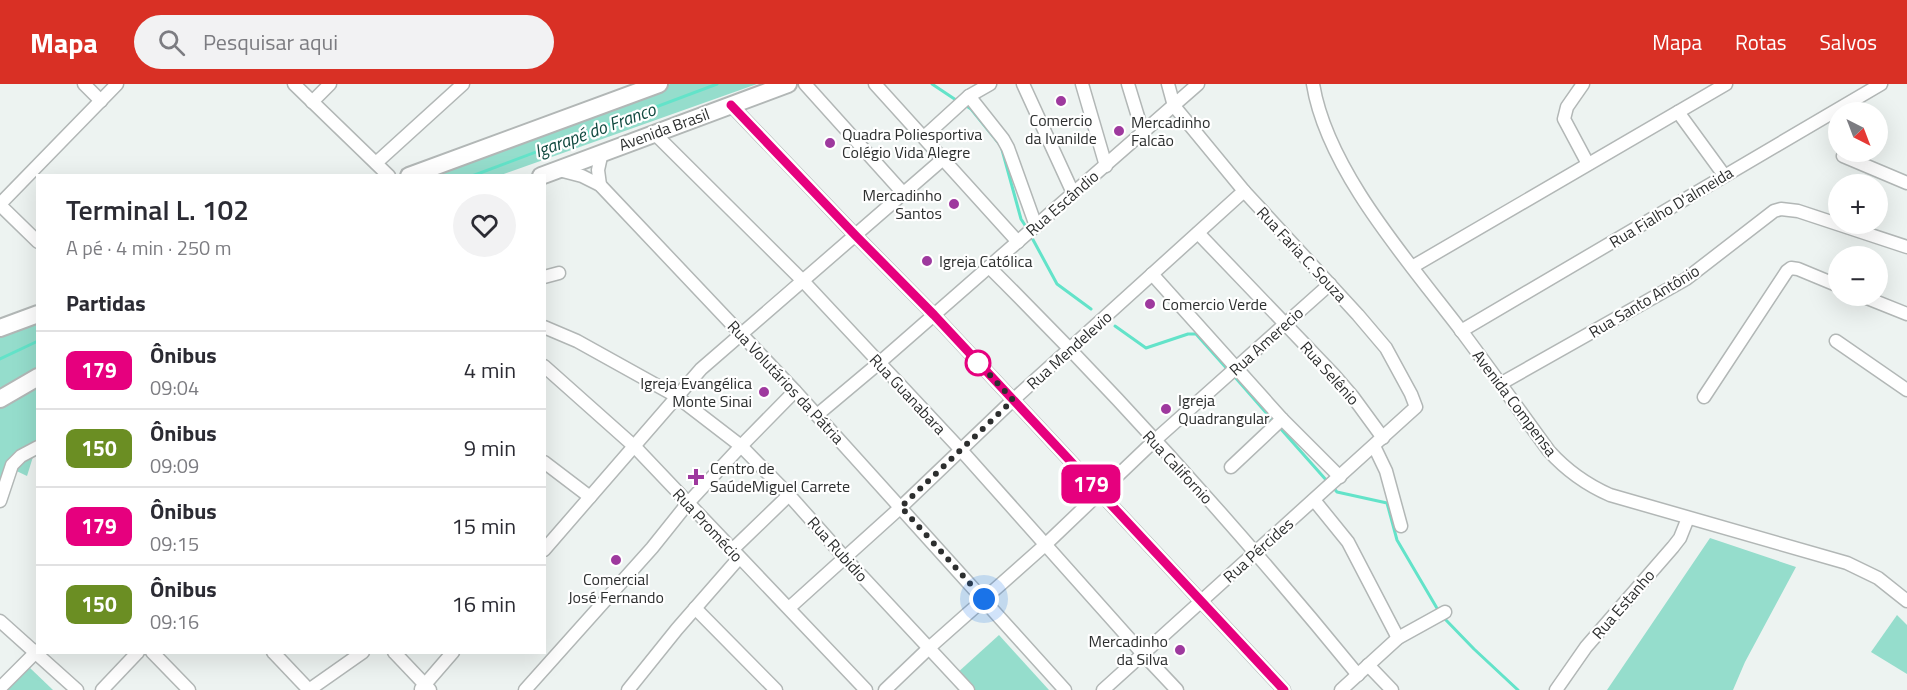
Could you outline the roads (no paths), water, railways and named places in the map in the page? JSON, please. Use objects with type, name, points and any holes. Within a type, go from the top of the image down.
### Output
[{"type":"highway","points":[[414,174],[659,84]]},
{"type":"highway","name":"Avenida Brasil","points":[[549,173],[788,84]]},
{"type":"highway","points":[[0,328],[36,315]]},
{"type":"highway","points":[[0,399],[36,378]]},
{"type":"street","points":[[84,84],[100,101]]},
{"type":"street","points":[[36,240],[0,205],[117,84]]},
{"type":"street","points":[[294,84],[387,174]]},
{"type":"street","points":[[312,102],[330,84]]},
{"type":"street","points":[[376,163],[463,84]]},
{"type":"street","points":[[805,84],[904,194]]},
{"type":"street","points":[[875,84],[1018,242]]},
{"type":"street","points":[[924,137],[969,96],[990,84]]},
{"type":"street","points":[[1023,84],[1073,193]]},
{"type":"street","points":[[1082,84],[1106,166]]},
{"type":"street","points":[[1128,84],[1143,133]]},
{"type":"street","points":[[1168,84],[1174,106]]},
{"type":"street","name":"Rua Escândio","points":[[816,415],[879,363],[1198,84]]},
{"type":"street","name":"Avenida Compensa","points":[[1313,84],[1322,119],[1353,183],[1549,451],[1575,477],[1610,495],[1847,562],[1878,578],[1907,601]]},
{"type":"street","points":[[1583,84],[1567,107],[1564,119],[1588,164]]},
{"type":"street","points":[[1413,267],[1726,84]]},
{"type":"street","name":"Rua Fialho D'almeida","points":[[1461,331],[1877,85]]},
{"type":"street","points":[[969,96],[1008,148],[1036,226]]},
{"type":"street","points":[[731,105],[934,315],[1284,690]]},
{"type":"street","name":"Rua Faria C. Souza","points":[[1174,106],[1244,191],[1386,348],[1411,394],[1416,407],[1414,410]]},
{"type":"street","points":[[1678,112],[1724,176]]},
{"type":"street","name":"Rua Guanabara","points":[[654,133],[803,280],[1177,690]]},
{"type":"street","points":[[600,185],[598,170],[602,152]]},
{"type":"street","points":[[546,544],[635,447],[701,369],[943,159]]},
{"type":"street","points":[[1857,162],[1907,183]]},
{"type":"street","name":"Rua Volutários da Pátria","points":[[549,173],[582,176],[600,185],[795,391],[1065,690]]},
{"type":"street","name":"Rua Mendelevio","points":[[789,608],[901,507],[1013,400],[1244,191]]},
{"type":"street","name":"Rua Santo Antônio","points":[[1500,384],[1686,279],[1774,211],[1781,209],[1798,211],[1907,247]]},
{"type":"street","name":"Rua Selênio","points":[[1198,233],[1353,397],[1378,442],[1401,526]]},
{"type":"street","name":"Rua Californio","points":[[989,267],[1256,552],[1358,675]]},
{"type":"street","points":[[1704,397],[1779,282],[1791,268],[1828,281]]},
{"type":"street","points":[[546,276],[559,273]]},
{"type":"street","points":[[1152,273],[1282,419],[1340,477]]},
{"type":"street","name":"Rua Amerecio","points":[[885,690],[1045,545],[1154,441],[1330,284]]},
{"type":"street","points":[[1887,306],[1907,314]]},
{"type":"street","name":"Rua Rubidio","points":[[546,328],[577,341],[676,396],[741,446],[969,690]]},
{"type":"street","points":[[1836,341],[1907,390]]},
{"type":"street","name":"Rua Promécio","points":[[546,368],[635,447],[866,690]]},
{"type":"street","points":[[525,690],[652,548],[688,503],[795,391]]},
{"type":"street","name":"Rua Pércides","points":[[1103,690],[1414,410]]},
{"type":"street","points":[[1231,467],[1282,419]]},
{"type":"street","points":[[0,501],[12,465],[21,456],[36,448]]},
{"type":"street","points":[[546,463],[590,496]]},
{"type":"street","points":[[628,690],[736,554],[789,495]]},
{"type":"street","points":[[1314,500],[1348,542],[1398,638]]},
{"type":"street","name":"Rua Estanho","points":[[1556,690],[1586,647],[1680,538],[1688,518]]},
{"type":"street","points":[[695,608],[776,690]]},
{"type":"street","points":[[1341,690],[1398,638],[1445,612]]},
{"type":"street","points":[[0,621],[36,650]]},
{"type":"street","points":[[0,688],[36,652]]},
{"type":"street","points":[[40,654],[77,690]]},
{"type":"street","points":[[102,690],[136,654]]},
{"type":"street","points":[[154,654],[189,690]]},
{"type":"street","points":[[275,654],[309,690],[360,654]]},
{"type":"street","points":[[396,654],[425,688],[451,654]]},
{"type":"street","points":[[1368,665],[1392,690]]},
{"type":"waterway","name":"Igarapé do Franco","points":[[477,174],[717,84]]},
{"type":"waterway","points":[[932,84],[959,102]]},
{"type":"waterway","points":[[965,105],[971,109],[1001,146],[1021,219],[1028,230]]},
{"type":"waterway","points":[[1031,236],[1057,284],[1091,309]]},
{"type":"waterway","points":[[1115,326],[1146,348],[1188,334],[1196,334],[1229,371]]},
{"type":"waterway","name":"Igarapé do Franco","points":[[0,359],[36,342]]},
{"type":"waterway","points":[[1234,376],[1275,423]]},
{"type":"waterway","points":[[1280,428],[1327,481]]},
{"type":"waterway","points":[[1332,486],[1337,492],[1387,503],[1397,540],[1438,610]]},
{"type":"waterway","points":[[1444,618],[1518,690]]},
{"type":"place","name":"Comercio da Ivanilde","points":[[1061,101]]},
{"type":"place","name":"Mercadinho Falcão","points":[[1119,131]]},
{"type":"place","name":"Quadra Poliesportiva Colégio Vida Alegre","points":[[830,143]]},
{"type":"place","name":"Mercadinho Santos","points":[[954,204]]},
{"type":"place","name":"Igreja Católica","points":[[927,261]]},
{"type":"place","name":"Comercio Verde","points":[[1150,304]]},
{"type":"place","name":"Igreja Evangélica Monte Sinai","points":[[764,392]]},
{"type":"place","name":"Igreja Quadrangular","points":[[1166,409]]},
{"type":"place","name":"Centro de SaúdeMiguel Carrete","points":[[696,477]]},
{"type":"place","name":"Comercial José Fernando","points":[[616,560]]},
{"type":"place","name":"Mercadinho da Silva","points":[[1180,650]]}]
